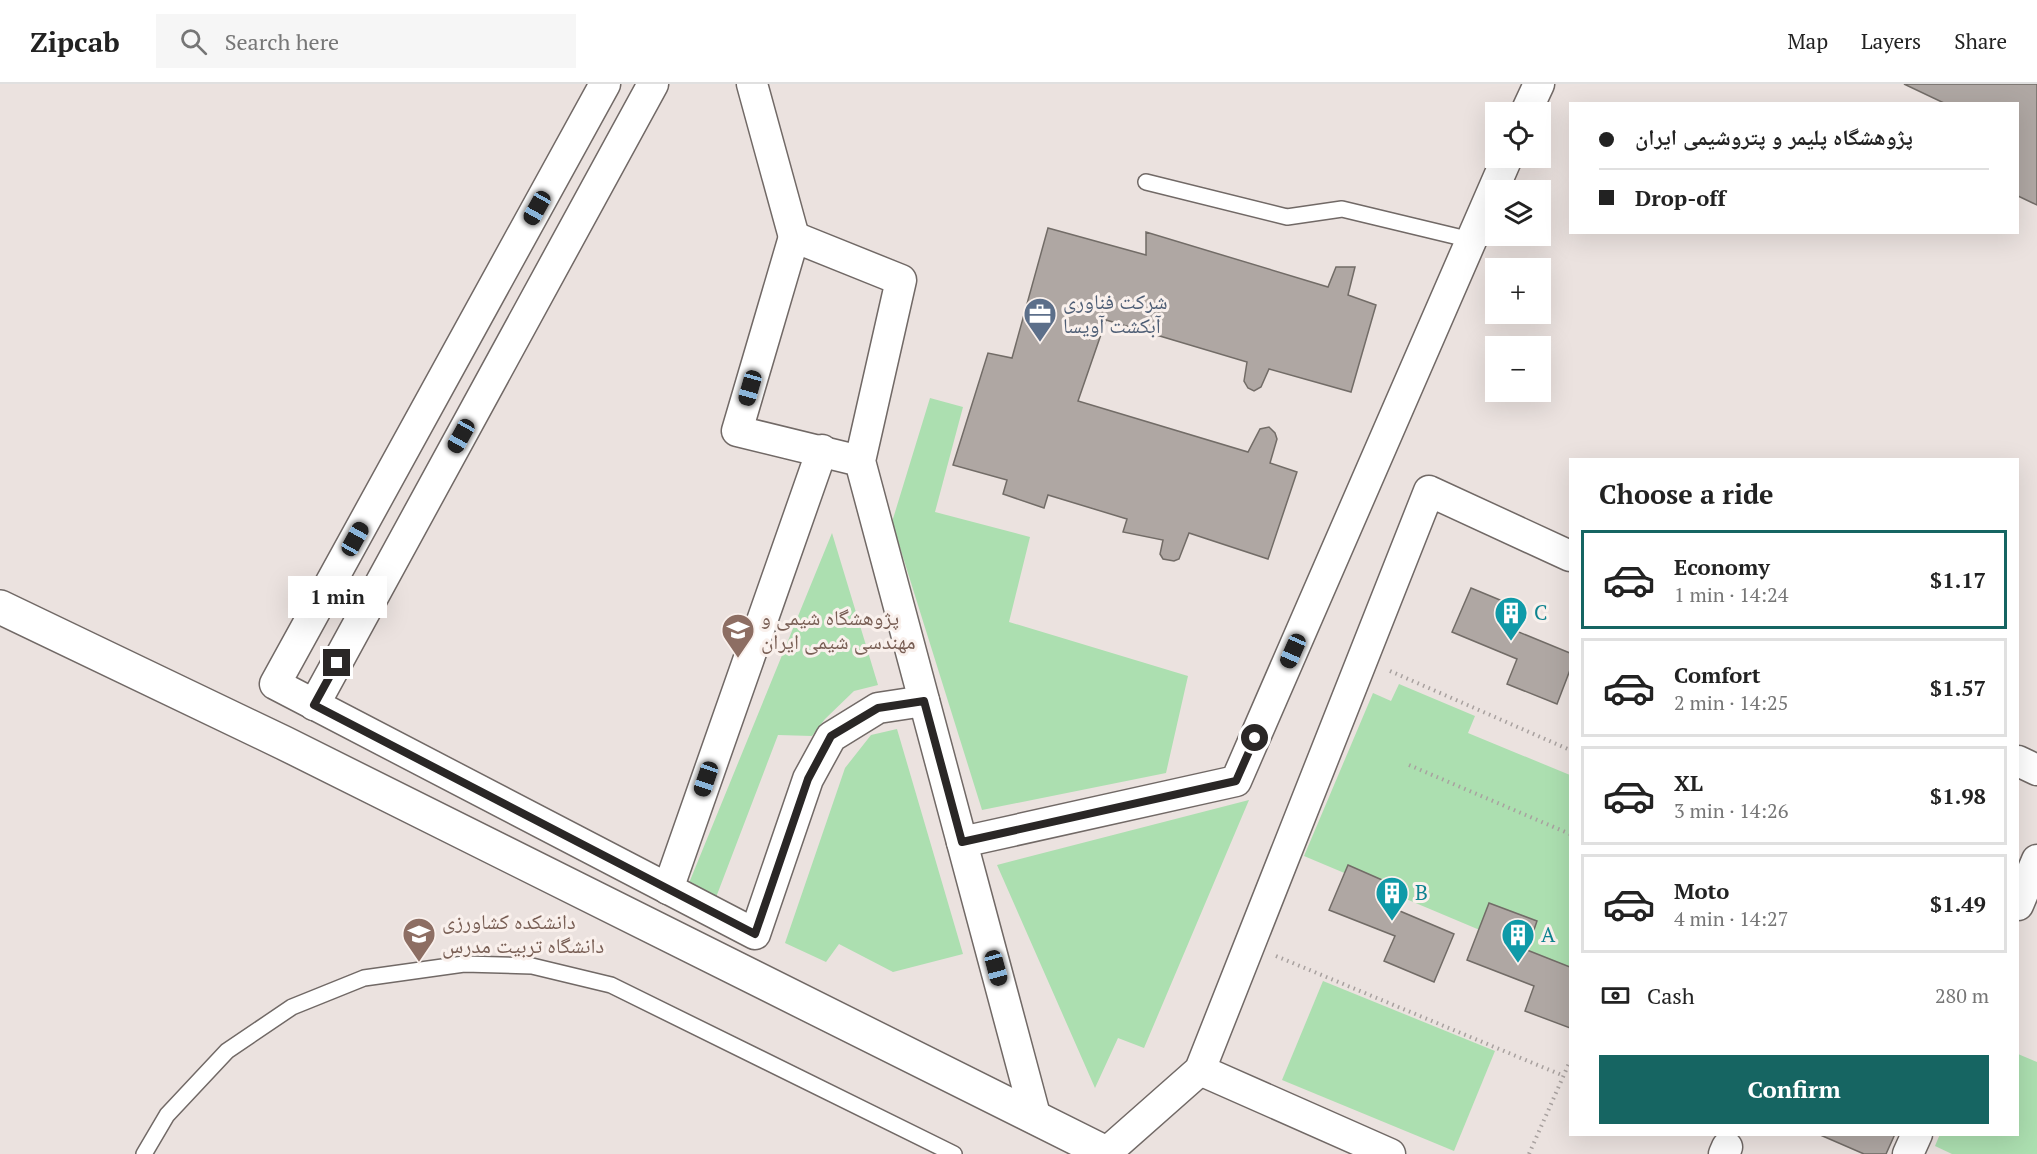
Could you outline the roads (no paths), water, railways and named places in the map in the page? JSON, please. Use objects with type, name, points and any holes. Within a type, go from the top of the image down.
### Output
[{"type":"street","points":[[605,84],[275,684],[755,934],[808,779],[831,736],[878,708],[924,701]]},
{"type":"street","points":[[314,705],[653,84]]},
{"type":"street","points":[[752,84],[794,237],[737,431],[860,461]]},
{"type":"street","points":[[1531,102],[1539,84]]},
{"type":"street","points":[[962,842],[1236,781],[1503,168]]},
{"type":"street","points":[[794,237],[902,280],[860,461],[1036,1119]]},
{"type":"street","points":[[668,889],[822,450]]},
{"type":"street","points":[[0,607],[294,749],[1107,1153],[1200,1070],[1429,491],[1569,556]]},
{"type":"street","points":[[2019,761],[2037,770]]},
{"type":"street","points":[[2019,903],[2037,860]]},
{"type":"street","points":[[1200,1070],[1390,1154]]},
{"type":"street","points":[[1908,1154],[1916,1136]]},
{"type":"lane","points":[[1146,182],[1287,217],[1342,209],[1471,240]]},
{"type":"lane","points":[[144,1154],[167,1115],[227,1052],[292,1007],[364,978],[464,964],[532,966],[611,985],[954,1154]]},
{"type":"place","name":"شرکت فناوری آبکشت آویسا","points":[[1040,343]]},
{"type":"place","name":"C","points":[[1511,642]]},
{"type":"place","name":"پژوهشگاه شیمی و مهندسی شیمی ایران","points":[[738,659]]},
{"type":"place","name":"B","points":[[1392,922]]},
{"type":"place","name":"دانشکده کشاورزی دانشگاه تربیت مدرس","points":[[419,963]]},
{"type":"place","name":"A","points":[[1518,964]]}]
